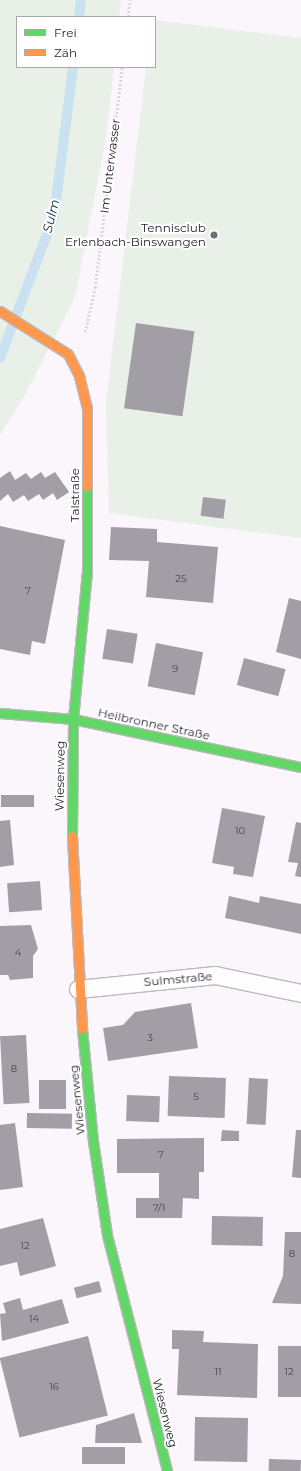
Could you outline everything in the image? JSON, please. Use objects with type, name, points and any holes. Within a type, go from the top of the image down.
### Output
[{"type":"street","name":"Talstraße","points":[[0,311],[44,337],[68,354],[79,376],[87,408],[87,571],[72,719]]},
{"type":"street","name":"Heilbronner Straße","points":[[0,713],[72,719],[301,767]]},
{"type":"street","name":"Wiesenweg","points":[[72,719],[71,844],[78,989],[93,1141],[107,1236],[167,1471]]},
{"type":"lane","name":"Sulmstraße","points":[[78,989],[215,975],[301,993]]},
{"type":"path","points":[[128,16],[130,0]]},
{"type":"path","name":"Im Unterwasser","points":[[68,354],[83,337],[95,288],[122,68]]},
{"type":"shaded area","points":[[0,0],[121,0],[119,16],[16,16],[16,68],[114,68],[106,138],[75,297],[25,395],[0,435]]},
{"type":"shaded area","name":"Tennisclub Erlenbach-Binswangen","points":[[156,20],[301,38],[301,538],[109,513],[106,403],[146,68],[156,68]]},
{"type":"building","points":[[136,323],[194,331],[182,416],[124,408]]},
{"type":"building","points":[[10,471],[15,480],[26,473],[31,479],[41,472],[45,478],[55,472],[69,492],[57,500],[53,493],[43,500],[39,494],[28,501],[24,495],[13,502],[8,494],[0,501],[0,478]]},
{"type":"building","points":[[203,497],[226,500],[224,519],[201,516]]},
{"type":"building","points":[[0,526],[65,540],[45,644],[32,641],[30,655],[0,649]]},
{"type":"building","points":[[111,527],[157,529],[157,542],[218,547],[213,603],[146,597],[149,561],[109,560]]},
{"type":"building","points":[[289,598],[301,601],[301,659],[276,652]]},
{"type":"building","points":[[107,629],[138,634],[133,663],[102,659]]},
{"type":"building","points":[[156,643],[203,652],[195,695],[148,686]]},
{"type":"building","points":[[244,658],[286,669],[278,696],[237,685]]},
{"type":"building","points":[[1,795],[34,795],[34,807],[1,807]]},
{"type":"building","points":[[222,808],[265,816],[253,877],[233,874],[234,867],[212,863]]},
{"type":"building","points":[[10,820],[14,865],[0,867],[0,821]]},
{"type":"building","points":[[296,822],[301,823],[301,877],[295,876],[298,863],[288,862]]},
{"type":"building","points":[[40,881],[42,910],[9,912],[7,883]]},
{"type":"building","points":[[229,896],[259,903],[260,896],[301,904],[301,934],[225,918]]},
{"type":"building","points":[[31,925],[38,949],[33,956],[33,978],[10,980],[8,975],[0,975],[0,926]]},
{"type":"building","points":[[191,1003],[198,1048],[108,1061],[103,1028],[123,1025],[135,1012]]},
{"type":"building","points":[[26,1035],[30,1103],[4,1104],[0,1036]]},
{"type":"building","points":[[169,1076],[226,1078],[225,1118],[168,1116]]},
{"type":"building","points":[[249,1078],[268,1079],[266,1125],[247,1124]]},
{"type":"building","points":[[39,1080],[66,1080],[66,1109],[39,1109]]},
{"type":"building","points":[[127,1095],[160,1096],[159,1122],[126,1121]]},
{"type":"building","points":[[27,1113],[72,1114],[72,1129],[27,1128]]},
{"type":"building","points":[[15,1123],[23,1187],[0,1190],[0,1125]]},
{"type":"building","points":[[222,1130],[239,1131],[239,1141],[221,1141]]},
{"type":"building","points":[[296,1130],[301,1130],[301,1178],[292,1177]]},
{"type":"building","points":[[204,1138],[204,1172],[199,1172],[199,1199],[183,1198],[182,1218],[136,1218],[136,1198],[159,1198],[159,1173],[117,1173],[117,1139]]},
{"type":"building","points":[[212,1216],[263,1217],[262,1246],[211,1245]]},
{"type":"building","points":[[43,1218],[56,1266],[20,1276],[17,1262],[0,1266],[0,1229]]},
{"type":"building","points":[[285,1232],[301,1232],[301,1304],[272,1303],[283,1276]]},
{"type":"building","points":[[99,1281],[102,1292],[77,1298],[74,1288]]},
{"type":"building","points":[[20,1298],[23,1310],[62,1299],[69,1323],[2,1341],[0,1314],[6,1313],[3,1303]]},
{"type":"building","points":[[172,1330],[204,1331],[203,1342],[258,1344],[257,1398],[177,1395],[179,1349],[172,1349]]},
{"type":"building","points":[[88,1336],[108,1416],[20,1438],[0,1358]]},
{"type":"building","points":[[278,1346],[301,1346],[301,1397],[278,1397]]},
{"type":"building","points":[[134,1413],[142,1443],[95,1443],[96,1425]]},
{"type":"building","points":[[195,1417],[248,1418],[247,1462],[194,1461]]},
{"type":"building","points":[[82,1447],[125,1447],[125,1464],[82,1464]]},
{"type":"building","points":[[269,1459],[301,1460],[301,1471],[269,1471]]},
{"type":"waterway","name":"Sulm","points":[[79,16],[81,0]]},
{"type":"waterway","name":"Sulm","points":[[0,358],[54,216],[73,68]]},
{"type":"traffic: fast","points":[[72,836],[73,719],[87,571],[87,486]]},
{"type":"traffic: fast","points":[[0,713],[73,719],[301,767]]},
{"type":"traffic: fast","points":[[82,1029],[93,1141],[107,1235],[167,1471]]},
{"type":"traffic: slow","points":[[0,311],[68,354],[79,376],[87,408],[87,486]]},
{"type":"traffic: slow","points":[[72,836],[82,1029]]},
{"type":"place","name":"Tennisclub Erlenbach-Binswangen","points":[[214,235]]}]
